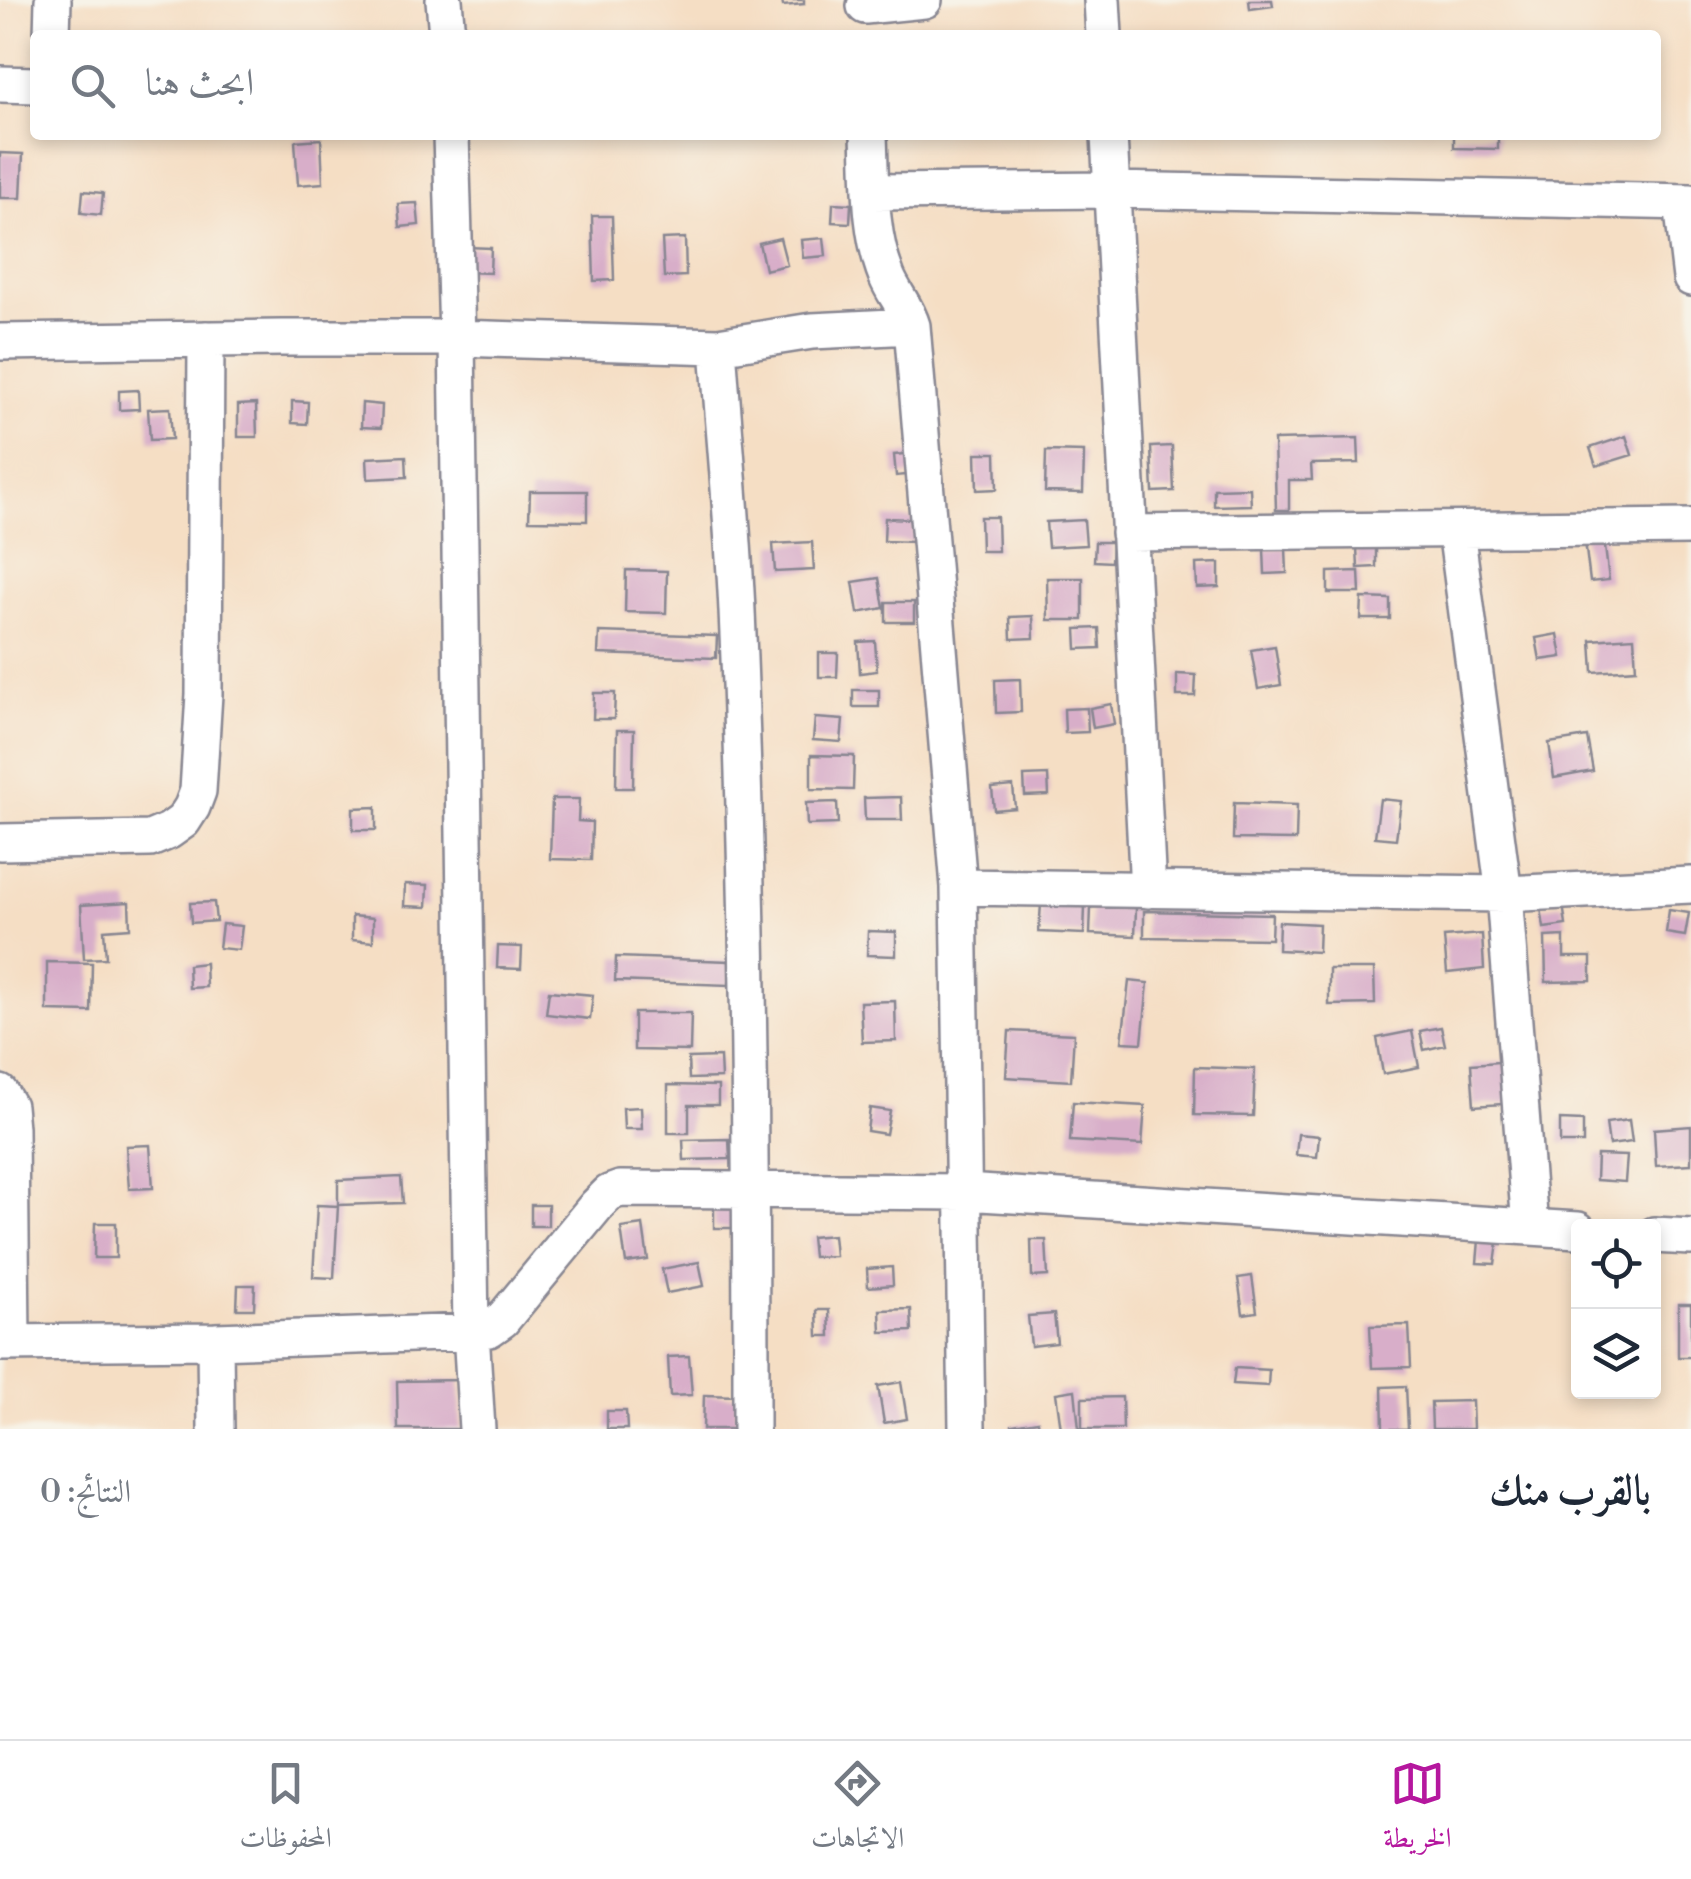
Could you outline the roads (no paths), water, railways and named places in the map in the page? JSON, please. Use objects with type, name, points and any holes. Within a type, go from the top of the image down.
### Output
[{"type":"street","points":[[52,0],[52,30]]},
{"type":"street","points":[[444,0],[447,30]]},
{"type":"street","points":[[865,13],[924,0]]},
{"type":"street","points":[[1102,0],[1104,30]]},
{"type":"street","points":[[0,84],[30,85]]},
{"type":"street","points":[[451,140],[471,1332],[478,1429]]},
{"type":"street","points":[[869,140],[880,255],[887,278],[912,326],[959,887],[967,1429]]},
{"type":"street","points":[[1109,140],[1148,890]]},
{"type":"street","points":[[872,192],[1111,190],[1687,203],[1691,278]]},
{"type":"street","points":[[0,342],[457,338],[718,346],[812,331],[912,326]]},
{"type":"street","points":[[0,842],[150,839],[184,822],[192,807],[198,791],[204,694],[206,339]]},
{"type":"street","points":[[718,346],[744,787],[751,1429]]},
{"type":"street","points":[[1129,533],[1691,527]]},
{"type":"street","points":[[1456,530],[1504,894],[1530,1227]]},
{"type":"street","points":[[959,887],[1504,894],[1691,885]]},
{"type":"street","points":[[0,1093],[8,1106],[10,1128],[6,1343],[215,1341],[489,1329],[502,1320],[609,1193],[620,1189],[964,1192],[1571,1230]]},
{"type":"street","points":[[1661,1235],[1691,1237]]},
{"type":"street","points":[[215,1341],[216,1429]]}]
